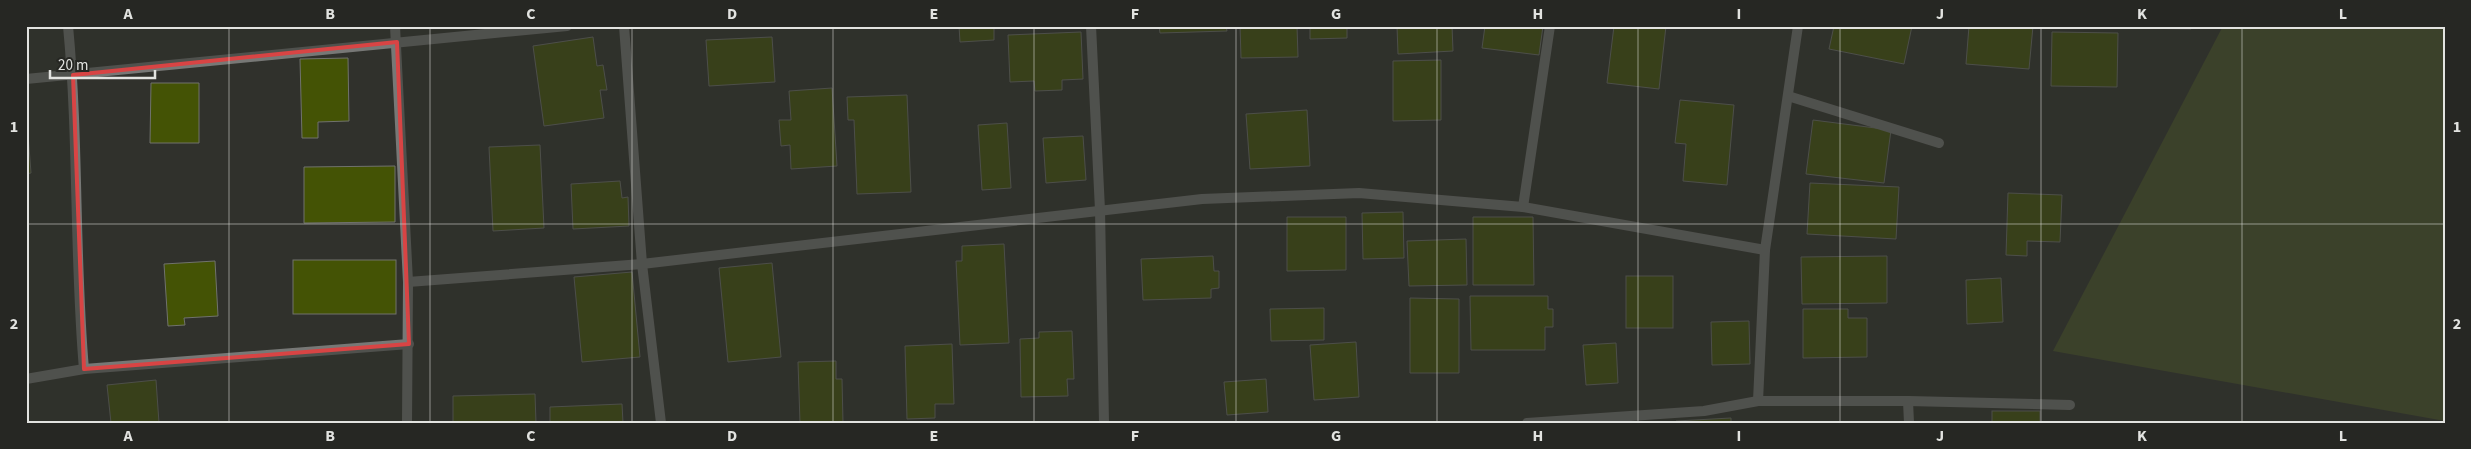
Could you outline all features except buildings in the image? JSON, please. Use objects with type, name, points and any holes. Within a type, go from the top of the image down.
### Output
[{"type":"street","points":[[68,26],[73,75],[80,316],[84,369]]},
{"type":"street","points":[[395,26],[408,282],[407,423]]},
{"type":"street","points":[[26,79],[567,26]]},
{"type":"street","points":[[624,26],[642,264],[661,423]]},
{"type":"street","points":[[1091,26],[1100,210],[1104,423]]},
{"type":"street","points":[[1523,207],[1550,26]]},
{"type":"street","points":[[1758,401],[1765,250],[1798,26]]},
{"type":"street","points":[[1788,96],[1938,143]]},
{"type":"street","points":[[408,282],[642,264],[1202,199],[1359,193],[1523,207],[1765,250]]},
{"type":"street","points":[[26,379],[84,369],[409,344]]},
{"type":"street","points":[[1527,423],[1704,411],[1758,401],[1908,401],[2070,406]]},
{"type":"street","points":[[1908,401],[1909,423]]},
{"type":"highlighted area","points":[[397,42],[409,344],[84,369],[73,75]]},
{"type":"green space","points":[[2223,26],[2445,26],[2445,421],[2053,351]]}]
